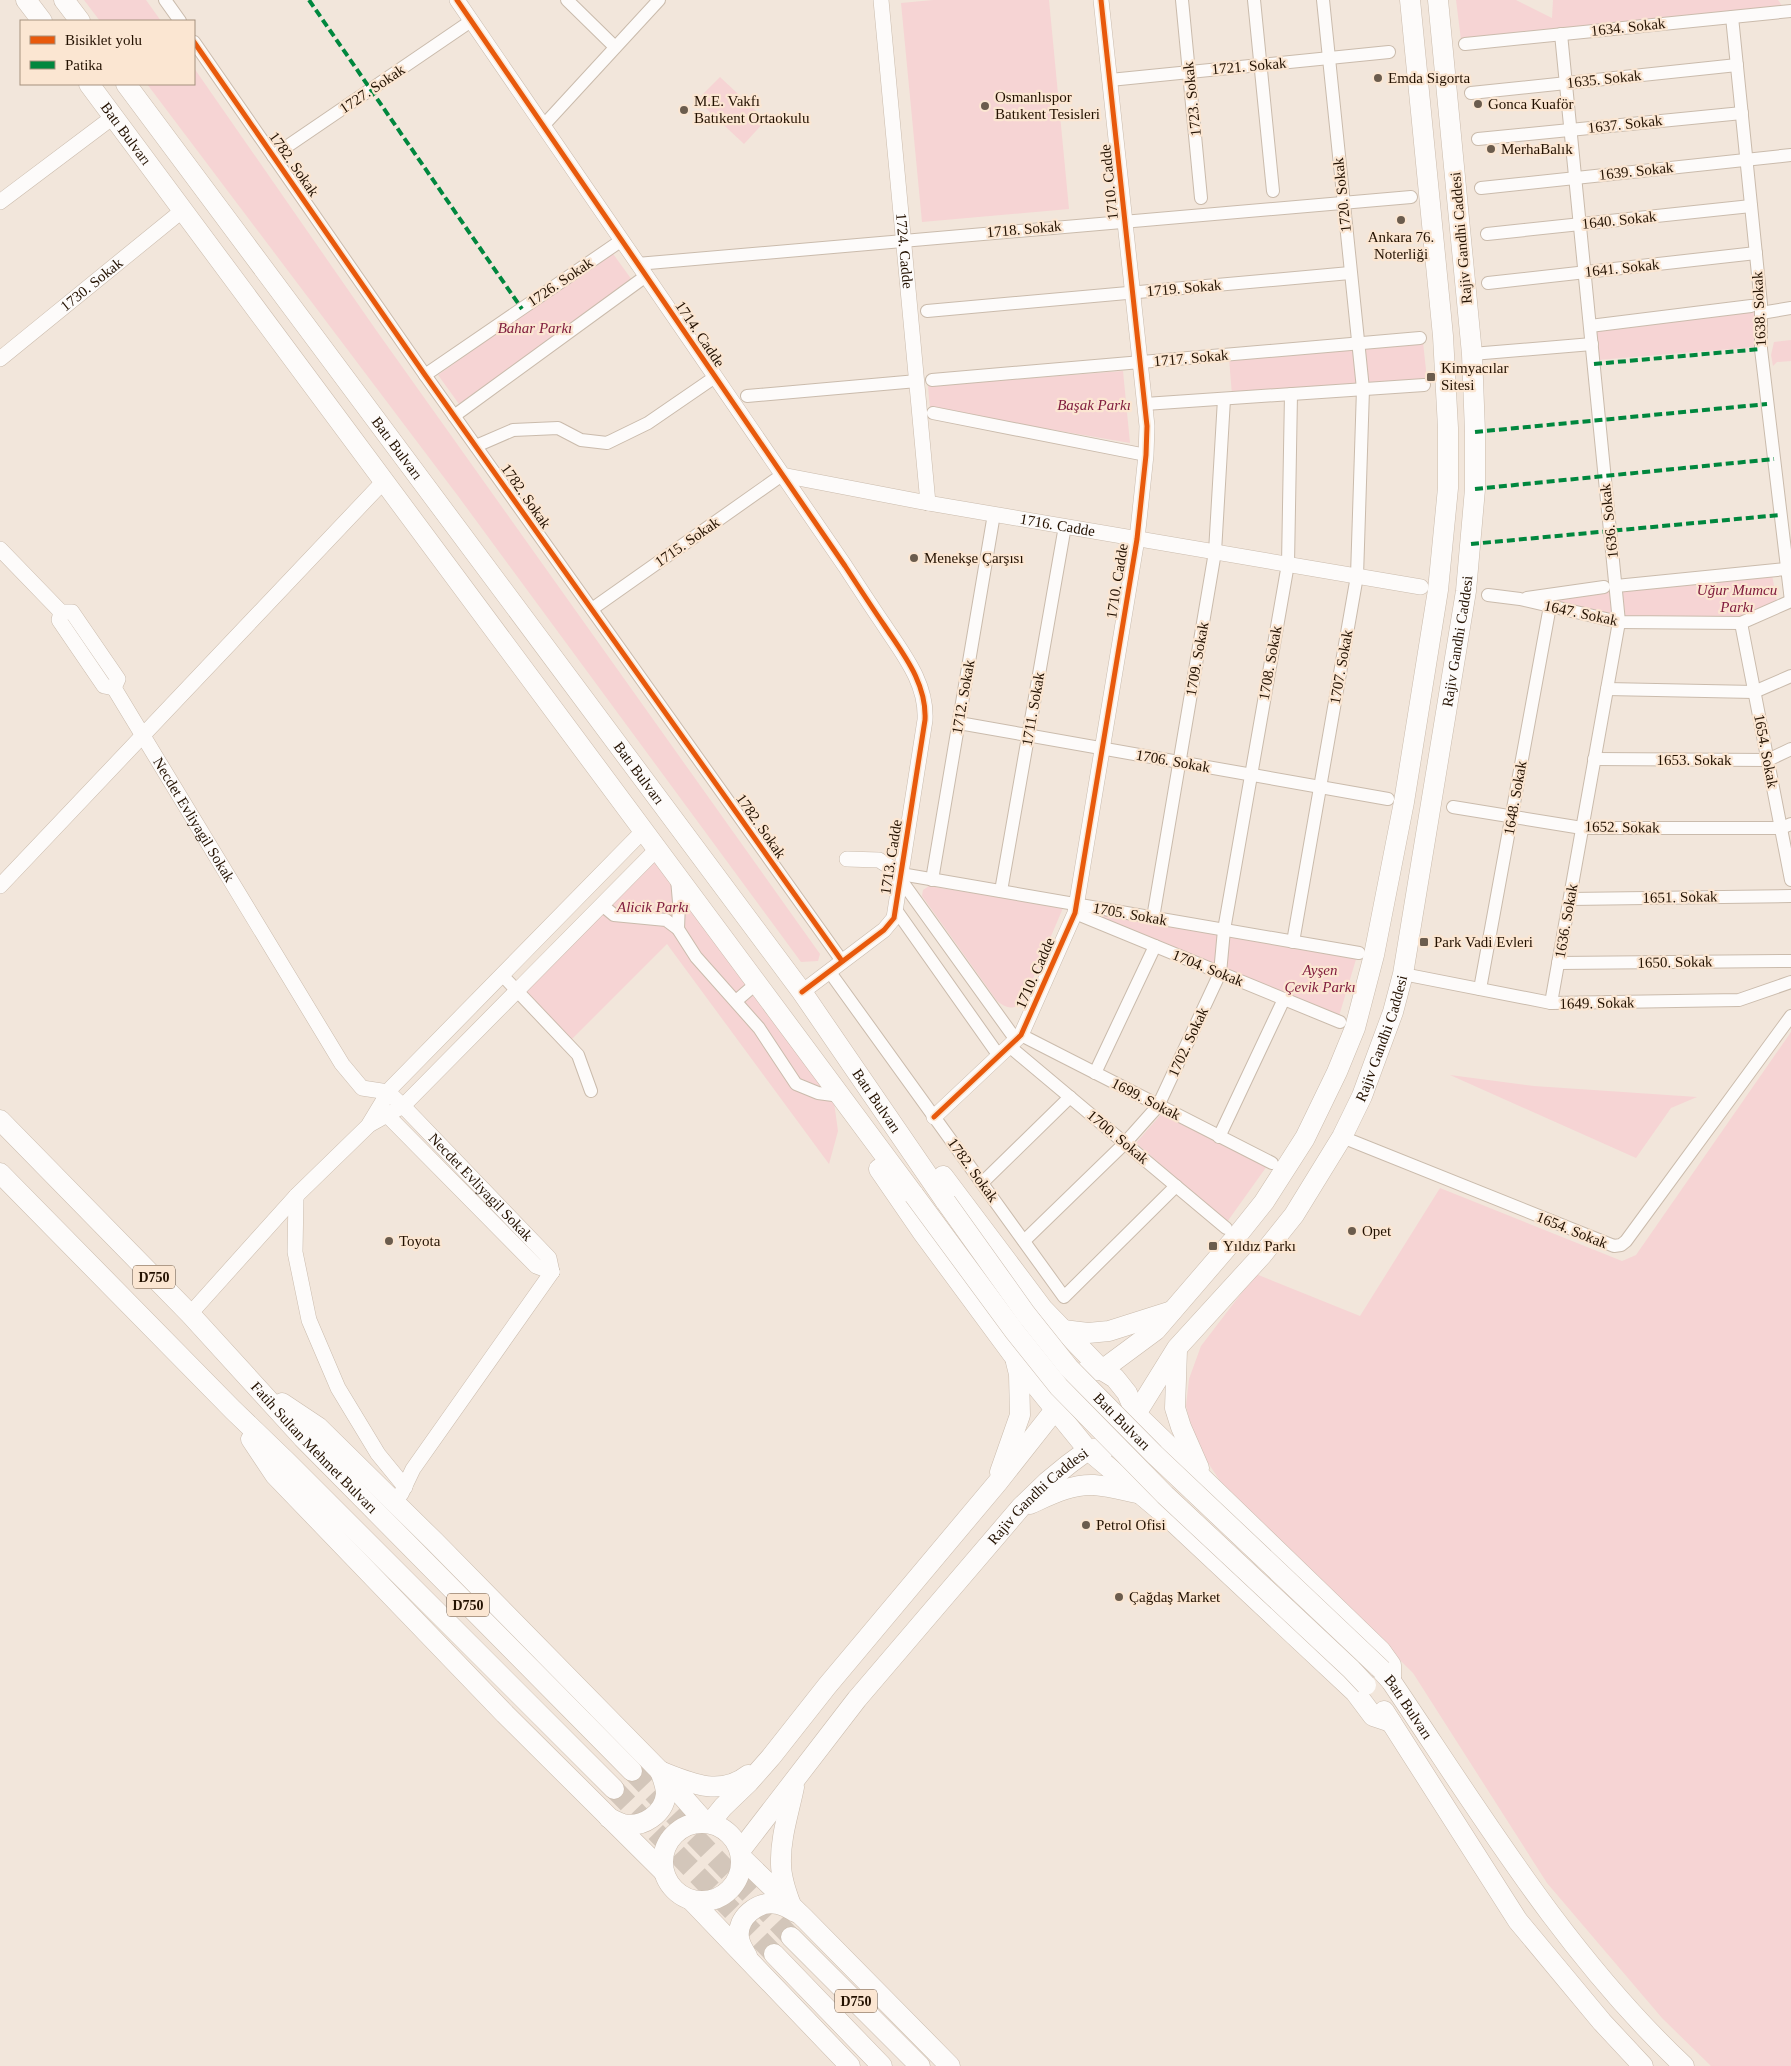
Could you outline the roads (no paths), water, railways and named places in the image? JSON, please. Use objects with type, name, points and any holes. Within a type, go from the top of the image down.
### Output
[{"type":"main road","points":[[26,0],[41,20]]},
{"type":"main road","points":[[64,0],[79,20]]},
{"type":"main road","name":"Rajiv Gandhi Caddesi","points":[[708,1823],[771,1757],[827,1686],[998,1482],[1054,1411],[1069,1384],[1086,1371],[1102,1370],[1156,1330],[1236,1237],[1264,1202],[1305,1138],[1334,1080],[1355,1028],[1368,983],[1404,802],[1438,590],[1448,488],[1448,428],[1443,336],[1410,0]]},
{"type":"main road","name":"Rajiv Gandhi Caddesi","points":[[741,1854],[857,1699],[1021,1507],[1047,1482],[1088,1450],[1107,1447],[1118,1439],[1136,1414],[1177,1348],[1262,1254],[1294,1214],[1342,1137],[1362,1096],[1380,1052],[1403,974],[1468,572],[1475,489],[1472,354],[1438,0]]},
{"type":"main road","name":"Batı Bulvarı","points":[[89,85],[758,982],[1015,1332],[1059,1387],[1165,1495],[1344,1662],[1366,1685],[1518,1921],[1602,2022],[1643,2066]]},
{"type":"main road","name":"Batı Bulvarı","points":[[127,85],[802,992],[946,1202],[1026,1314],[1069,1368],[1154,1454],[1386,1676],[1540,1902],[1646,2030],[1684,2066]]},
{"type":"main road","points":[[820,1067],[821,1078],[851,1121],[896,1195],[1054,1411],[1088,1450],[1168,1516],[1355,1692],[1373,1716],[1391,1722]]},
{"type":"main road","name":"Batı Bulvarı","points":[[864,1084],[885,1096],[1043,1309],[1102,1370],[1115,1378],[1128,1393],[1136,1414]]},
{"type":"main road","name":"Fatih Sultan Mehmet Bulvarı","points":[[0,1120],[190,1314],[303,1438],[632,1771]]},
{"type":"main road","name":"Fatih Sultan Mehmet Bulvarı","points":[[0,1172],[233,1410],[614,1789]]},
{"type":"main road","points":[[1063,1330],[1088,1333],[1109,1331],[1172,1311]]},
{"type":"main road","points":[[1177,1348],[1175,1408],[1181,1427],[1204,1479]]},
{"type":"main road","points":[[998,1482],[1001,1465],[1014,1436],[1020,1415],[1019,1374],[1014,1356]]},
{"type":"main road","points":[[256,1386],[318,1427],[401,1495],[708,1823]]},
{"type":"main road","points":[[233,1410],[275,1475],[505,1714],[664,1872]]},
{"type":"main road","points":[[1136,1414],[1381,1651],[1391,1665],[1386,1676]]},
{"type":"main road","points":[[1021,1507],[1060,1491],[1076,1487],[1093,1485],[1139,1493]]},
{"type":"main road","points":[[660,1771],[698,1786],[722,1788],[742,1780],[771,1757]]},
{"type":"main road","points":[[609,1818],[624,1824],[640,1824],[658,1813],[664,1803],[666,1792],[660,1771]]},
{"type":"main road","points":[[795,1780],[784,1835],[781,1864],[783,1883],[798,1912]]},
{"type":"main road","points":[[691,1900],[710,1901],[722,1896],[732,1888],[739,1877],[742,1865],[741,1854],[735,1839],[725,1829],[708,1823],[688,1825],[670,1839],[664,1850],[662,1861],[669,1883],[676,1892],[691,1900],[850,2066]]},
{"type":"main road","points":[[741,1854],[950,2066]]},
{"type":"main road","points":[[755,1968],[744,1950],[739,1937],[741,1924],[749,1912],[762,1904],[777,1904],[798,1912]]},
{"type":"main road","name":"D750","points":[[791,1937],[920,2066]]},
{"type":"main road","name":"D750","points":[[774,1954],[882,2066]]},
{"type":"street","points":[[165,0],[179,20]]},
{"type":"street","name":"1714. Cadde","points":[[457,0],[900,649],[920,684]]},
{"type":"street","points":[[567,0],[615,48]]},
{"type":"street","points":[[543,126],[659,0]]},
{"type":"street","name":"1724. Cadde","points":[[881,0],[903,240],[924,381],[928,503]]},
{"type":"street","name":"1710. Cadde","points":[[934,1117],[1011,1044],[1076,909],[1137,539],[1146,455],[1146,404],[1101,0]]},
{"type":"street","name":"1723. Sokak","points":[[1182,0],[1201,198]]},
{"type":"street","points":[[1254,0],[1273,191]]},
{"type":"street","name":"1720. Sokak","points":[[1323,0],[1363,389]]},
{"type":"street","name":"1634. Sokak","points":[[1465,44],[1791,11]]},
{"type":"street","name":"1638. Sokak","points":[[1732,17],[1756,253],[1756,309],[1791,601]]},
{"type":"street","name":"1727. Sokak","points":[[273,156],[472,21]]},
{"type":"street","name":"1636. Sokak","points":[[1551,1003],[1619,622],[1610,586],[1592,344],[1561,34]]},
{"type":"street","name":"1782. Sokak","points":[[195,43],[425,375],[842,962]]},
{"type":"street","name":"1721. Sokak","points":[[1110,80],[1389,52]]},
{"type":"street","name":"1635. Sokak","points":[[1471,93],[1737,65]]},
{"type":"street","name":"1637. Sokak","points":[[1478,139],[1742,113]]},
{"type":"street","points":[[0,202],[113,116]]},
{"type":"street","name":"1639. Sokak","points":[[1481,188],[1791,155]]},
{"type":"street","name":"1718. Sokak","points":[[642,270],[903,240],[1411,197]]},
{"type":"street","name":"1640. Sokak","points":[[1487,234],[1752,206]]},
{"type":"street","name":"1730. Sokak","points":[[0,359],[182,210]]},
{"type":"street","name":"1726. Sokak","points":[[425,375],[622,240]]},
{"type":"street","name":"1641. Sokak","points":[[1488,283],[1756,253]]},
{"type":"street","points":[[454,416],[642,270]]},
{"type":"street","name":"1719. Sokak","points":[[928,311],[1350,273]]},
{"type":"street","points":[[1590,326],[1756,309],[1791,308]]},
{"type":"street","name":"1717. Sokak","points":[[747,396],[1420,338]]},
{"type":"street","points":[[1472,354],[1592,344]]},
{"type":"street","points":[[476,446],[514,430],[558,428],[581,440],[607,443],[648,423],[715,376]]},
{"type":"street","points":[[1146,404],[1424,385]]},
{"type":"street","name":"1707. Sokak","points":[[1293,942],[1357,576],[1363,389]]},
{"type":"street","name":"1708. Sokak","points":[[1224,930],[1288,564],[1291,394]]},
{"type":"street","name":"1709. Sokak","points":[[1153,918],[1215,552],[1224,399]]},
{"type":"street","points":[[933,413],[1146,455]]},
{"type":"street","name":"1716. Cadde","points":[[782,475],[928,503],[1421,587]]},
{"type":"street","name":"1715. Sokak","points":[[592,609],[782,475]]},
{"type":"street","points":[[0,886],[384,481]]},
{"type":"street","name":"1712. Sokak","points":[[932,880],[994,514]]},
{"type":"street","name":"1711. Sokak","points":[[1001,891],[1065,526]]},
{"type":"street","name":"Necdet Evliyagil Sokak","points":[[0,549],[62,612],[72,612],[118,679],[114,688],[342,1064],[383,1111],[536,1266],[552,1272]]},
{"type":"street","points":[[1520,599],[1610,586],[1786,569]]},
{"type":"street","name":"1647. Sokak","points":[[1488,595],[1520,599],[1619,622],[1741,623],[1791,601]]},
{"type":"street","name":"1648. Sokak","points":[[1480,990],[1550,606]]},
{"type":"street","name":"1654. Sokak","points":[[1741,623],[1768,760],[1786,826],[1791,880]]},
{"type":"street","points":[[1607,689],[1754,692],[1791,676]]},
{"type":"street","name":"1713. Cadde","points":[[802,992],[884,930],[894,918],[925,720],[925,704],[920,684]]},
{"type":"street","name":"1706. Sokak","points":[[958,723],[1388,799]]},
{"type":"street","name":"1653. Sokak","points":[[1594,760],[1768,760],[1791,749]]},
{"type":"street","name":"1652. Sokak","points":[[1453,807],[1582,828],[1786,826]]},
{"type":"street","points":[[190,1314],[296,1196],[383,1111],[388,1092],[644,830]]},
{"type":"street","points":[[383,1111],[403,1106],[658,848]]},
{"type":"street","points":[[847,860],[879,860],[901,877],[1011,1044]]},
{"type":"street","points":[[676,872],[679,902],[678,929]]},
{"type":"street","name":"1705. Sokak","points":[[901,877],[1001,891],[1076,909],[1153,918],[1359,953]]},
{"type":"street","name":"1651. Sokak","points":[[1570,898],[1791,896]]},
{"type":"street","points":[[602,905],[614,915],[666,920],[678,929],[696,957],[759,1028],[796,1084],[818,1093],[833,1095]]},
{"type":"street","name":"1704. Sokak","points":[[1076,909],[1155,946],[1340,1022]]},
{"type":"street","points":[[896,910],[1011,1044]]},
{"type":"street","name":"1702. Sokak","points":[[1024,1242],[1125,1143],[1158,1106],[1220,973],[1224,930]]},
{"type":"street","points":[[1095,1073],[1155,946]]},
{"type":"street","name":"1650. Sokak","points":[[1558,963],[1791,961]]},
{"type":"street","name":"1782. Sokak","points":[[829,971],[1064,1297],[1176,1186]]},
{"type":"street","name":"1649. Sokak","points":[[1403,974],[1551,1003],[1739,1000],[1791,982]]},
{"type":"street","points":[[502,975],[578,1055],[591,1091]]},
{"type":"street","points":[[736,1001],[758,982]]},
{"type":"street","points":[[1219,1137],[1284,999]]},
{"type":"street","name":"1654. Sokak","points":[[1342,1137],[1614,1246],[1621,1245],[1626,1241],[1791,1016]]},
{"type":"street","name":"1699. Sokak","points":[[1011,1044],[1095,1073],[1272,1163]]},
{"type":"street","name":"1700. Sokak","points":[[1011,1044],[1070,1097],[1226,1228]]},
{"type":"street","points":[[362,1088],[388,1092]]},
{"type":"street","name":"Necdet Evliyagil Sokak","points":[[388,1092],[548,1258],[552,1272]]},
{"type":"street","points":[[982,1183],[1070,1097]]},
{"type":"street","points":[[296,1196],[295,1252],[309,1320],[338,1388],[401,1495]]},
{"type":"street","points":[[401,1495],[413,1469],[552,1272]]},
{"type":"tunnel","points":[[632,1771],[791,1937]]},
{"type":"tunnel","points":[[614,1789],[774,1954]]},
{"type":"place","name":"Emda Sigorta","points":[[1378,78]]},
{"type":"place","name":"Gonca Kuaför","points":[[1478,104]]},
{"type":"place","name":"Osmanlıspor Batıkent Tesisleri","points":[[985,106]]},
{"type":"place","name":"M.E. Vakfı Batıkent Ortaokulu","points":[[684,110]]},
{"type":"place","name":"MerhaBalık","points":[[1491,149]]},
{"type":"place","name":"Ankara 76. Noterliği","points":[[1401,220]]},
{"type":"place","name":"Kimyacılar Sitesi","points":[[1431,377]]},
{"type":"place","name":"Menekşe Çarşısı","points":[[914,558]]},
{"type":"place","name":"Park Vadi Evleri","points":[[1424,942]]},
{"type":"place","name":"Opet","points":[[1352,1231]]},
{"type":"place","name":"Toyota","points":[[389,1241]]},
{"type":"place","name":"Yıldız Parkı","points":[[1213,1246]]},
{"type":"place","name":"Petrol Ofisi","points":[[1086,1525]]},
{"type":"place","name":"Çağdaş Market","points":[[1119,1597]]},
{"type":"park label","name":"Bahar Parkı","points":[[535,328]]},
{"type":"park label","name":"Başak Parkı","points":[[1094,405]]},
{"type":"park label","name":"Uğur Mumcu Parkı","points":[[1737,598]]},
{"type":"park label","name":"Alicik Parkı","points":[[653,907]]},
{"type":"park label","name":"Ayşen Çevik Parkı","points":[[1320,978]]}]
